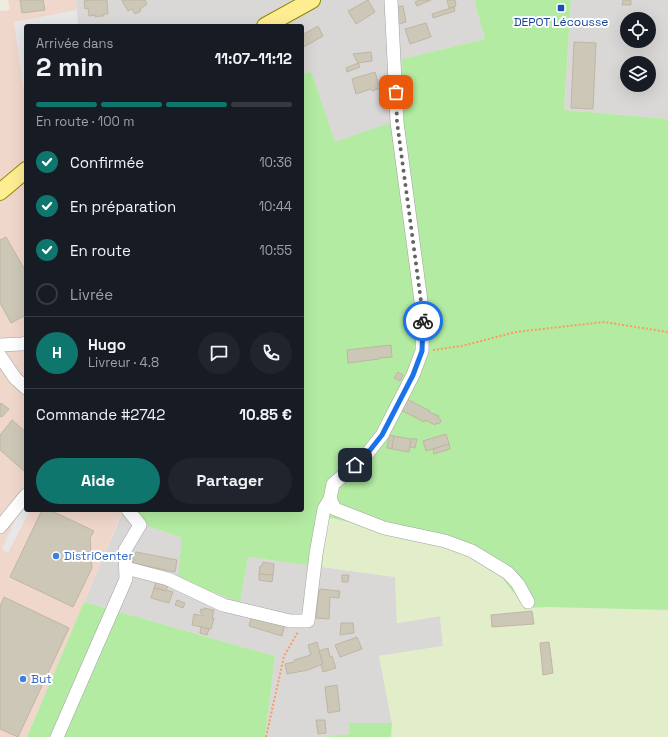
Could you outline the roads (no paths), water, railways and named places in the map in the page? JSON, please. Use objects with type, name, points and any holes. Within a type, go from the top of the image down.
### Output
[{"type":"main road","points":[[269,24],[312,0]]},
{"type":"main road","points":[[0,179],[24,166]]},
{"type":"main road","points":[[0,192],[24,172]]},
{"type":"street","points":[[126,568],[168,579],[223,605],[290,621],[308,621],[316,554],[324,509],[330,498],[333,484],[363,459],[382,435],[413,375],[422,351],[423,316],[397,122],[391,0]]},
{"type":"street","points":[[0,345],[24,344]]},
{"type":"street","points":[[0,356],[15,378],[24,386]]},
{"type":"street","points":[[0,527],[24,497]]},
{"type":"street","points":[[330,498],[335,509],[356,518],[384,528],[445,541],[472,551],[508,573],[518,584],[528,602]]},
{"type":"street","points":[[57,737],[126,579],[125,550],[140,525],[130,512]]},
{"type":"place","name":"DEPOT Lécousse","points":[[561,8]]},
{"type":"place","name":"DistriCenter","points":[[56,556]]},
{"type":"place","name":"But","points":[[23,679]]}]
